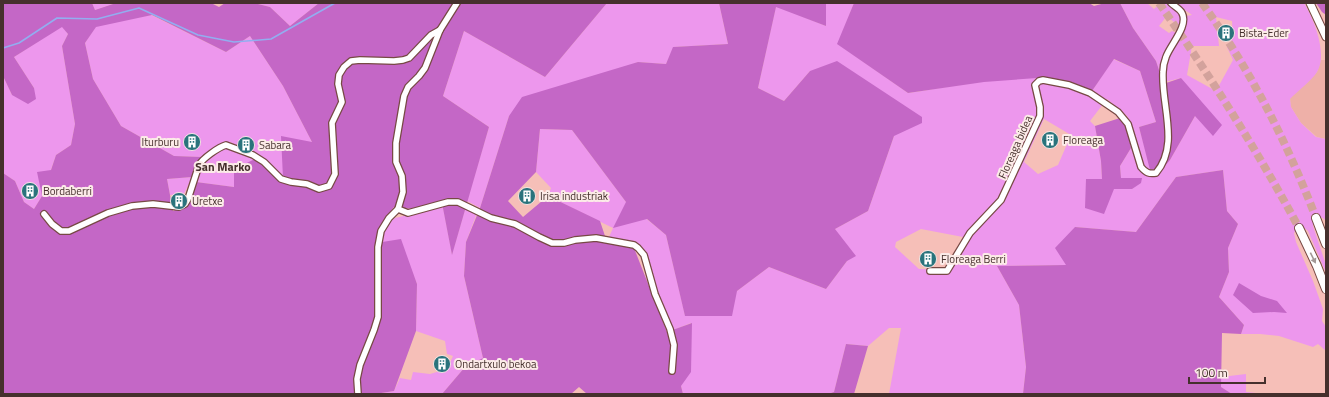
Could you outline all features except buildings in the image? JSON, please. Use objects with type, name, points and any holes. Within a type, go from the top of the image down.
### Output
[{"type":"highway","points":[[1316,218],[1326,244]]},
{"type":"highway","points":[[1299,228],[1326,289]]},
{"type":"main road","points":[[1310,3],[1326,38]]},
{"type":"street","points":[[358,394],[357,379],[360,365],[378,317],[378,248],[381,232],[389,218],[398,209],[403,192],[402,176],[396,162],[396,143],[404,96],[408,87],[420,76],[425,68],[440,30],[457,3]]},
{"type":"street","name":"Floreaga bidea","points":[[930,272],[947,271],[970,233],[1001,200],[1040,116],[1040,107],[1035,85],[1039,81],[1043,80],[1069,85],[1090,93],[1118,112],[1128,124],[1141,167],[1145,172],[1150,174],[1156,173],[1162,166],[1168,149],[1168,127],[1162,83],[1165,58],[1179,34],[1184,19],[1181,11],[1170,3]]},
{"type":"street","points":[[44,214],[61,231],[69,231],[108,213],[132,206],[153,204],[179,207],[185,204],[188,199],[199,165],[202,161],[222,146],[226,145],[242,150],[259,159],[281,178],[291,182],[307,184],[319,189],[329,186],[335,174],[332,123],[342,102],[338,84],[339,75],[344,67],[351,61],[394,61],[409,58],[431,35],[440,30]]},
{"type":"street","points":[[398,209],[408,213],[448,202],[458,202],[491,218],[515,224],[539,238],[552,243],[564,243],[575,240],[596,238],[634,245],[644,255],[655,294],[670,328],[674,345],[672,371]]},
{"type":"shaded area","points":[[3,3],[92,3],[95,10],[116,3],[211,3],[219,7],[225,3],[254,3],[270,7],[290,26],[319,3],[607,3],[545,77],[464,31],[443,96],[489,127],[452,255],[442,203],[413,209],[394,207],[380,228],[376,243],[401,239],[417,284],[416,331],[394,391],[375,394],[3,394],[3,173],[15,181],[24,202],[34,209],[42,196],[37,172],[51,170],[56,155],[71,145],[75,124],[62,46],[68,34],[62,27],[14,57],[34,88],[36,99],[28,104],[12,95],[3,76]],"holes":[[[152,15],[226,52],[250,36],[283,86],[312,142],[281,136],[283,178],[277,178],[255,159],[234,169],[234,187],[196,182],[186,206],[173,211],[167,179],[192,177],[202,157],[174,156],[121,126],[93,79],[85,43],[96,27]]]},
{"type":"shaded area","points":[[92,3],[116,3],[95,10]]},
{"type":"shaded area","points":[[254,3],[319,3],[290,26],[270,7]]},
{"type":"shaded area","points":[[607,3],[719,3],[728,44],[674,47],[666,64],[638,62],[509,116],[480,208],[467,201],[489,127],[443,96],[464,31],[545,77]]},
{"type":"shaded area","points":[[719,3],[826,3],[826,26],[776,7],[758,88],[784,101],[810,71],[837,61],[922,117],[922,123],[894,136],[868,211],[835,229],[856,256],[847,261],[826,289],[769,267],[737,291],[732,316],[685,316],[666,235],[647,219],[613,228],[626,202],[572,130],[540,129],[536,172],[508,201],[523,217],[548,196],[600,221],[607,242],[634,248],[667,332],[692,323],[691,372],[681,386],[683,394],[587,394],[579,387],[571,394],[442,394],[465,367],[483,358],[464,276],[466,242],[480,208],[509,116],[522,97],[638,62],[666,64],[673,47],[728,44]]},
{"type":"shaded area","points":[[826,3],[854,3],[838,44],[908,93],[987,81],[1028,78],[1066,81],[1092,91],[1113,59],[1140,71],[1156,122],[1139,127],[1151,170],[1170,160],[1195,116],[1181,78],[1165,82],[1165,72],[1170,54],[1182,32],[1186,16],[1192,15],[1175,3],[1304,3],[1312,18],[1318,37],[1321,56],[1320,65],[1315,75],[1290,99],[1291,107],[1301,123],[1316,137],[1326,139],[1326,221],[1319,217],[1314,220],[1313,226],[1326,265],[1326,273],[1308,231],[1300,227],[1294,233],[1296,242],[1323,309],[1322,321],[1326,327],[1326,351],[1318,344],[1313,347],[1279,336],[1241,334],[1244,325],[1219,297],[1229,272],[1228,248],[1238,224],[1227,211],[1223,170],[1176,177],[1136,232],[1075,227],[1067,265],[997,266],[1019,305],[1026,367],[1023,394],[889,394],[901,328],[889,328],[868,346],[846,344],[834,392],[828,394],[683,394],[681,386],[691,323],[673,330],[657,292],[647,256],[643,250],[636,244],[609,237],[613,228],[548,196],[551,188],[536,172],[540,129],[572,130],[626,202],[666,235],[685,315],[737,291],[769,267],[826,289],[847,261],[835,229],[868,211],[894,136],[810,71],[784,101],[758,88],[776,6],[826,26]],"holes":[[[1216,17],[1232,21],[1233,38],[1227,47],[1233,60],[1216,91],[1187,75],[1192,46],[1219,46]],[[1107,99],[1127,116],[1133,128],[1127,129],[1131,148],[1120,166],[1121,179],[1142,178],[1132,189],[1114,189],[1102,179],[1101,161],[1095,126],[1090,121]],[[1044,119],[1071,135],[1058,165],[1038,174],[1024,162]],[[921,229],[963,237],[946,270],[919,269],[895,247],[896,242]]]},
{"type":"shaded area","points":[[854,3],[1089,3],[1094,6],[1105,3],[1120,3],[1133,28],[1156,61],[1160,73],[1160,85],[1181,78],[1222,125],[1213,136],[1195,116],[1170,160],[1164,167],[1150,170],[1139,127],[1156,122],[1140,71],[1114,59],[1092,91],[1068,82],[1037,78],[984,82],[908,93],[837,44]]},
{"type":"shaded area","points":[[1120,3],[1147,3],[1154,9],[1161,3],[1164,3],[1173,7],[1182,16],[1179,28],[1173,21],[1166,17],[1159,26],[1169,33],[1172,31],[1177,33],[1164,56],[1160,73],[1156,61],[1133,28]]},
{"type":"shaded area","points":[[1316,3],[1326,3],[1326,15],[1322,12]]},
{"type":"shaded area","points":[[151,15],[226,52],[250,36],[283,86],[312,142],[283,178],[259,156],[230,142],[224,143],[202,157],[174,156],[121,126],[93,79],[85,43],[96,26]]},
{"type":"shaded area","points":[[62,26],[68,34],[62,46],[75,124],[71,145],[56,155],[42,196],[34,209],[24,202],[15,181],[3,173],[3,76],[12,95],[34,88],[14,57]]},
{"type":"shaded area","points":[[1321,60],[1326,60],[1326,139],[1317,137],[1301,123],[1291,107],[1290,98],[1317,72]]},
{"type":"shaded area","points":[[1120,118],[1127,129],[1131,148],[1120,166],[1121,178],[1142,178],[1141,183],[1132,189],[1114,189],[1104,214],[1085,208],[1086,179],[1102,179],[1101,161],[1095,126]]},
{"type":"shaded area","points":[[229,147],[255,159],[234,187],[196,182],[201,163],[223,148]]},
{"type":"shaded area","points":[[1223,170],[1227,211],[1238,224],[1228,248],[1229,272],[1219,297],[1244,325],[1241,334],[1222,333],[1221,387],[1232,394],[1023,394],[1026,367],[1019,305],[997,266],[1066,265],[1055,248],[1075,227],[1136,232],[1176,177]]},
{"type":"shaded area","points":[[192,177],[184,194],[170,195],[167,179]]},
{"type":"shaded area","points":[[466,206],[477,213],[466,242],[464,276],[483,358],[465,367],[442,394],[375,394],[394,391],[400,378],[411,380],[413,372],[430,374],[447,369],[453,356],[447,354],[445,341],[416,331],[417,284],[409,265],[381,242],[385,228],[395,218],[443,207],[452,254]]},
{"type":"shaded area","points":[[1239,283],[1261,296],[1277,301],[1287,313],[1253,313],[1233,295]]},
{"type":"shaded area","points":[[846,344],[868,346],[854,394],[828,394],[834,392]]},
{"type":"shaded area","points":[[1246,374],[1246,392],[1266,394],[1232,394],[1221,387],[1221,377]]},
{"type":"waterway","points":[[3,48],[19,43],[57,18],[97,19],[139,8],[198,35],[234,42],[271,39],[335,3]]},
{"type":"tunnel","points":[[1159,3],[1196,58],[1267,170],[1299,228]]},
{"type":"tunnel","points":[[1202,3],[1252,80],[1293,162],[1316,218]]},
{"type":"place","name":"Bista-Eder","points":[[1226,33]]},
{"type":"place","name":"Floreaga","points":[[1050,140]]},
{"type":"place","name":"Iturburu","points":[[192,142]]},
{"type":"place","name":"Sabara","points":[[246,145]]},
{"type":"place","name":"Bordaberri","points":[[30,191]]},
{"type":"place","name":"Irisa industriak","points":[[527,196]]},
{"type":"place","name":"Uretxe","points":[[179,201]]},
{"type":"place","name":"Floreaga Berri","points":[[928,259]]},
{"type":"place","name":"Ondartxulo bekoa","points":[[442,364]]},
{"type":"district","name":"San Marko","points":[[223,167]]}]
